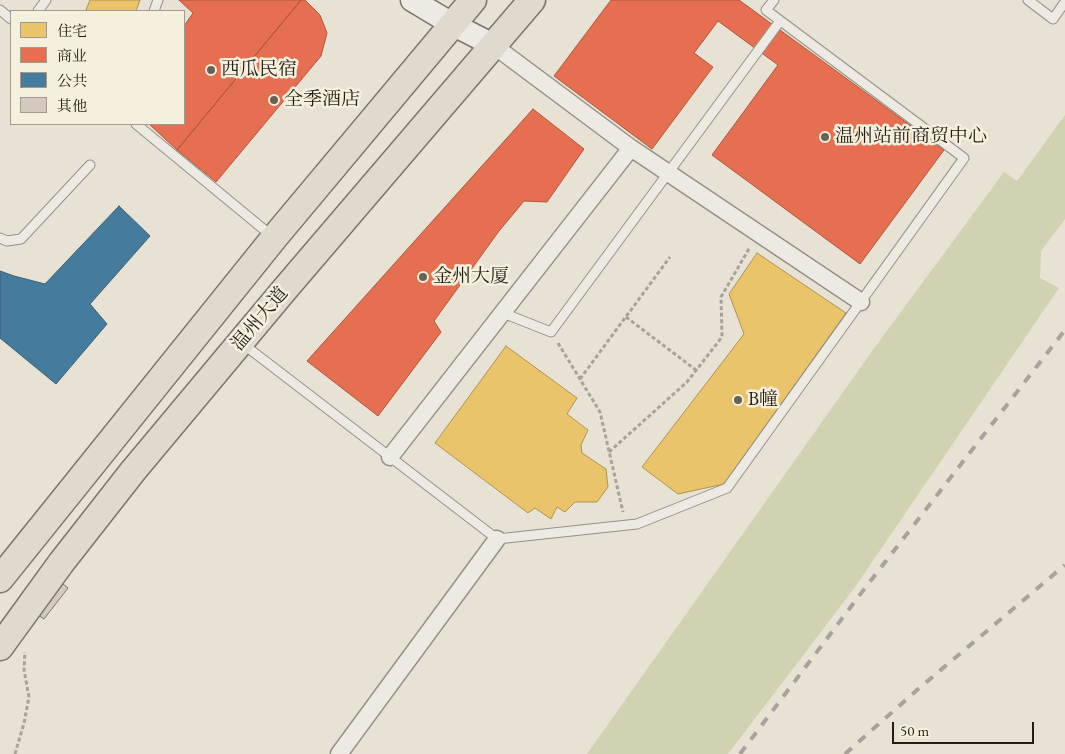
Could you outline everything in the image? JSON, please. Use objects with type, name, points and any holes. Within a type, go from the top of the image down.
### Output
[{"type":"main road","name":"温州大道","points":[[0,579],[274,238],[473,0]]},
{"type":"main road","name":"温州大道","points":[[0,647],[61,562],[134,470],[532,0]]},
{"type":"street","points":[[412,0],[452,24],[493,45],[631,148],[861,302]]},
{"type":"street","points":[[390,457],[631,148]]},
{"type":"street","points":[[340,754],[497,538]]},
{"type":"lane","points":[[240,343],[497,538],[638,524],[727,488],[964,158],[766,10],[774,0]]},
{"type":"lane","points":[[1028,0],[1053,19],[1065,2]]},
{"type":"lane","points":[[0,10],[10,18]]},
{"type":"lane","points":[[503,313],[551,332],[780,21]]},
{"type":"lane","points":[[137,125],[274,238]]},
{"type":"lane","points":[[0,238],[7,241],[21,239],[90,165]]},
{"type":"path","points":[[609,452],[687,382],[722,337],[721,297],[759,233]]},
{"type":"path","points":[[580,380],[670,257]]},
{"type":"path","points":[[626,318],[696,370]]},
{"type":"path","points":[[551,332],[600,412],[626,525]]},
{"type":"path","points":[[15,754],[29,698],[24,670],[26,643]]},
{"type":"green space","points":[[1065,115],[1065,219],[1041,251],[1040,278],[1059,288],[855,587],[728,754],[587,754],[875,347],[1004,172],[1017,181]]},
{"type":"building: 住宅","points":[[90,0],[140,0],[136,10],[86,10]]},
{"type":"building: 住宅","name":"B幢","points":[[757,253],[846,313],[724,484],[678,494],[642,467],[744,334],[729,294]]},
{"type":"building: 住宅","points":[[506,346],[577,398],[567,414],[588,430],[581,445],[582,453],[606,469],[608,487],[597,502],[575,502],[565,512],[557,507],[551,519],[535,508],[528,513],[435,443]]},
{"type":"building: 商业","points":[[179,0],[301,0],[177,150],[150,125],[185,125],[185,25],[193,13]]},
{"type":"building: 商业","points":[[301,0],[305,0],[320,15],[327,33],[321,56],[216,182],[177,150]]},
{"type":"building: 商业","name":"温州站前商贸中心","points":[[611,0],[739,0],[944,150],[860,264],[712,155],[778,65],[718,21],[694,53],[713,67],[652,149],[554,76]]},
{"type":"building: 商业","name":"金州大厦","points":[[533,109],[584,149],[547,202],[524,201],[499,231],[434,321],[441,332],[378,416],[307,361]]},
{"type":"building: 公共","points":[[119,206],[150,236],[90,304],[107,324],[56,384],[0,338],[0,271],[45,284]]},
{"type":"building: 其他","points":[[59,581],[68,588],[44,619],[35,613]]},
{"type":"railway","points":[[740,754],[865,588],[1065,330]]},
{"type":"railway","points":[[845,754],[917,690],[1065,565]]},
{"type":"place","name":"西瓜民宿","points":[[211,70]]},
{"type":"place","name":"全季酒店","points":[[274,100]]},
{"type":"place","name":"温州站前商贸中心","points":[[825,137]]},
{"type":"place","name":"金州大厦","points":[[423,277]]},
{"type":"place","name":"B幢","points":[[738,400]]}]
